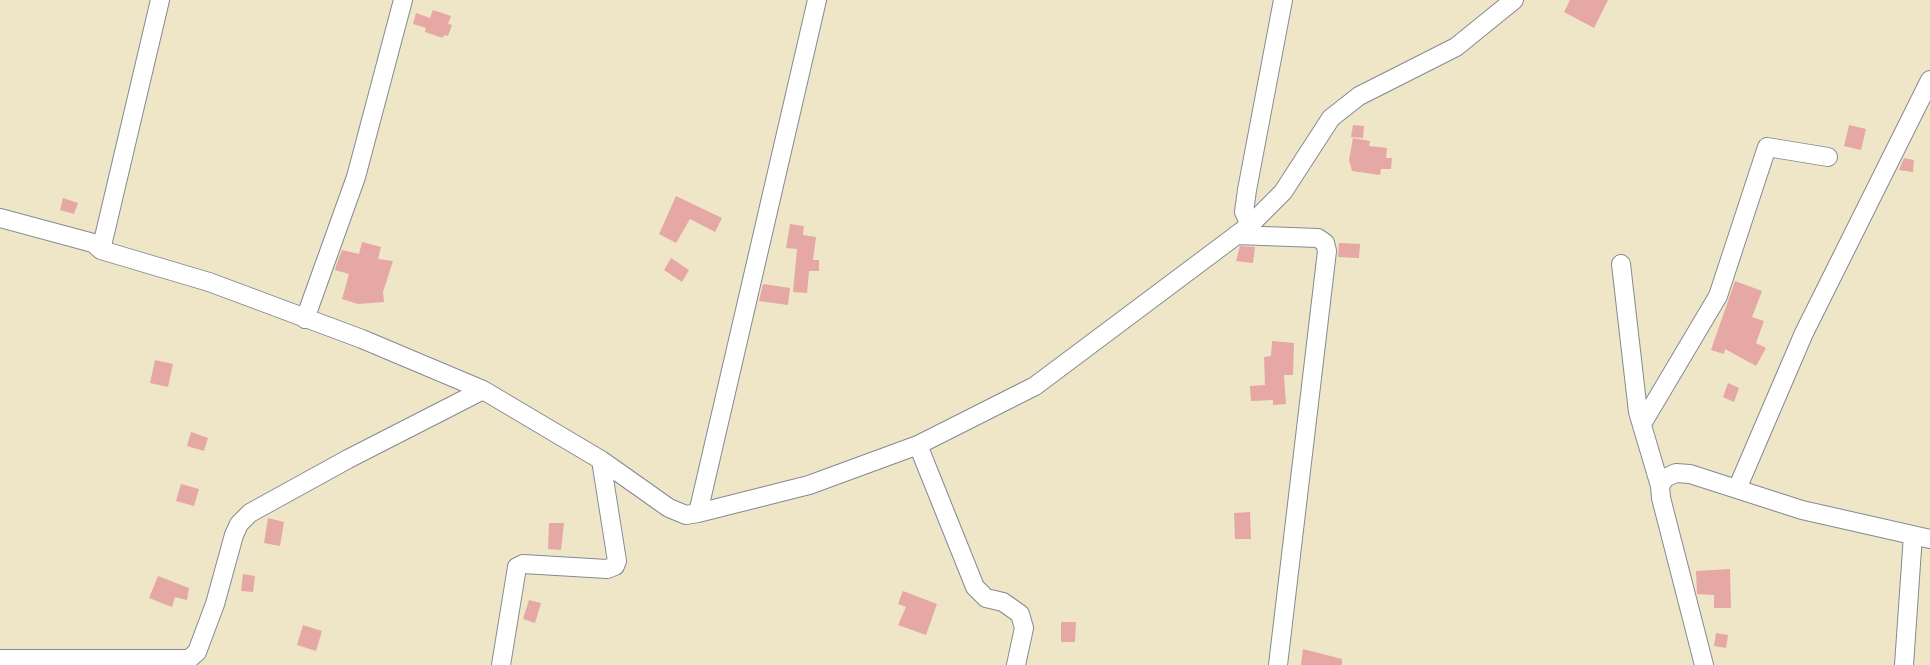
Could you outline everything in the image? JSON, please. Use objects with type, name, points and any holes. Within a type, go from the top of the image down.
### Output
[{"type":"street","points":[[101,250],[160,0]]},
{"type":"street","points":[[305,319],[356,177],[403,0]]},
{"type":"street","points":[[699,513],[817,0]]},
{"type":"street","points":[[1243,230],[1247,190],[1283,0]]},
{"type":"street","points":[[0,218],[93,243],[101,250],[209,282],[362,339],[483,390],[601,460],[669,508],[686,515],[808,485],[918,445],[1035,386],[1243,230],[1283,192],[1331,118],[1359,96],[1456,47],[1514,0]]},
{"type":"street","points":[[1737,489],[1804,333],[1930,80]]},
{"type":"street","points":[[1642,424],[1718,296],[1767,147],[1828,157]]},
{"type":"street","points":[[1243,230],[1318,238],[1325,243],[1327,251],[1278,665]]},
{"type":"street","points":[[1621,264],[1638,412],[1660,486],[1660,498],[1704,665]]},
{"type":"street","points":[[0,658],[189,659],[197,652],[215,604],[234,535],[239,524],[250,513],[348,459],[483,390]]},
{"type":"street","points":[[918,445],[975,587],[986,598],[1003,602],[1020,614],[1024,628],[1016,665]]},
{"type":"street","points":[[501,665],[517,567],[523,564],[607,569],[615,566],[617,561],[601,460]]},
{"type":"street","points":[[1660,486],[1665,477],[1676,473],[1690,474],[1802,510],[1921,537],[1904,665]]},
{"type":"building","points":[[1570,0],[1608,0],[1594,28],[1564,12]]},
{"type":"building","points":[[433,10],[451,16],[448,24],[452,25],[448,36],[444,35],[443,38],[425,32],[426,28],[413,24],[416,13],[430,18]]},
{"type":"building","points":[[1353,125],[1364,126],[1363,138],[1351,137]]},
{"type":"building","points":[[1849,125],[1866,129],[1861,150],[1844,146]]},
{"type":"building","points":[[1353,138],[1370,141],[1369,146],[1387,148],[1386,158],[1392,158],[1391,169],[1381,169],[1380,175],[1352,171],[1349,160]]},
{"type":"building","points":[[1904,158],[1914,160],[1913,172],[1899,170]]},
{"type":"building","points":[[676,196],[722,218],[715,232],[690,219],[676,243],[659,234]]},
{"type":"building","points":[[63,198],[78,203],[74,214],[60,210]]},
{"type":"building","points":[[790,224],[804,226],[803,235],[816,237],[813,260],[819,260],[819,271],[809,271],[807,293],[793,292],[797,249],[786,248]]},
{"type":"building","points":[[362,242],[381,247],[378,259],[393,261],[383,292],[384,302],[358,304],[342,299],[349,274],[335,270],[337,263],[342,250],[359,254]]},
{"type":"building","points":[[1339,243],[1360,244],[1359,258],[1338,257]]},
{"type":"building","points":[[1240,246],[1255,247],[1253,263],[1236,261]]},
{"type":"building","points":[[671,258],[689,270],[682,282],[664,270]]},
{"type":"building","points":[[1735,281],[1762,291],[1752,317],[1764,321],[1756,343],[1766,348],[1756,366],[1725,349],[1724,354],[1711,350]]},
{"type":"building","points":[[763,284],[790,288],[788,305],[759,301]]},
{"type":"building","points":[[1272,341],[1294,343],[1293,375],[1284,375],[1286,404],[1273,405],[1273,400],[1251,401],[1250,386],[1265,385],[1264,357],[1271,356]]},
{"type":"building","points":[[155,360],[173,364],[168,387],[150,383]]},
{"type":"building","points":[[1728,383],[1739,388],[1734,402],[1723,397]]},
{"type":"building","points":[[191,432],[208,438],[204,451],[187,446]]},
{"type":"building","points":[[181,484],[199,489],[194,506],[176,501]]},
{"type":"building","points":[[1250,512],[1251,539],[1235,539],[1234,513]]},
{"type":"building","points":[[268,518],[284,522],[280,546],[264,543]]},
{"type":"building","points":[[549,523],[564,523],[561,550],[548,549]]},
{"type":"building","points":[[1730,569],[1731,608],[1714,608],[1714,595],[1697,594],[1696,571]]},
{"type":"building","points":[[243,574],[255,576],[253,592],[241,591]]},
{"type":"building","points":[[158,576],[189,588],[187,600],[175,597],[172,607],[149,598]]},
{"type":"building","points":[[903,591],[937,604],[926,635],[898,625],[906,607],[898,604]]},
{"type":"building","points":[[529,600],[541,603],[535,623],[523,619]]},
{"type":"building","points":[[1061,622],[1076,622],[1075,642],[1061,642]]},
{"type":"building","points":[[303,625],[322,631],[316,651],[297,645]]},
{"type":"building","points":[[1716,633],[1728,635],[1726,648],[1714,646]]},
{"type":"building","points":[[1303,649],[1342,659],[1342,665],[1301,665]]}]
